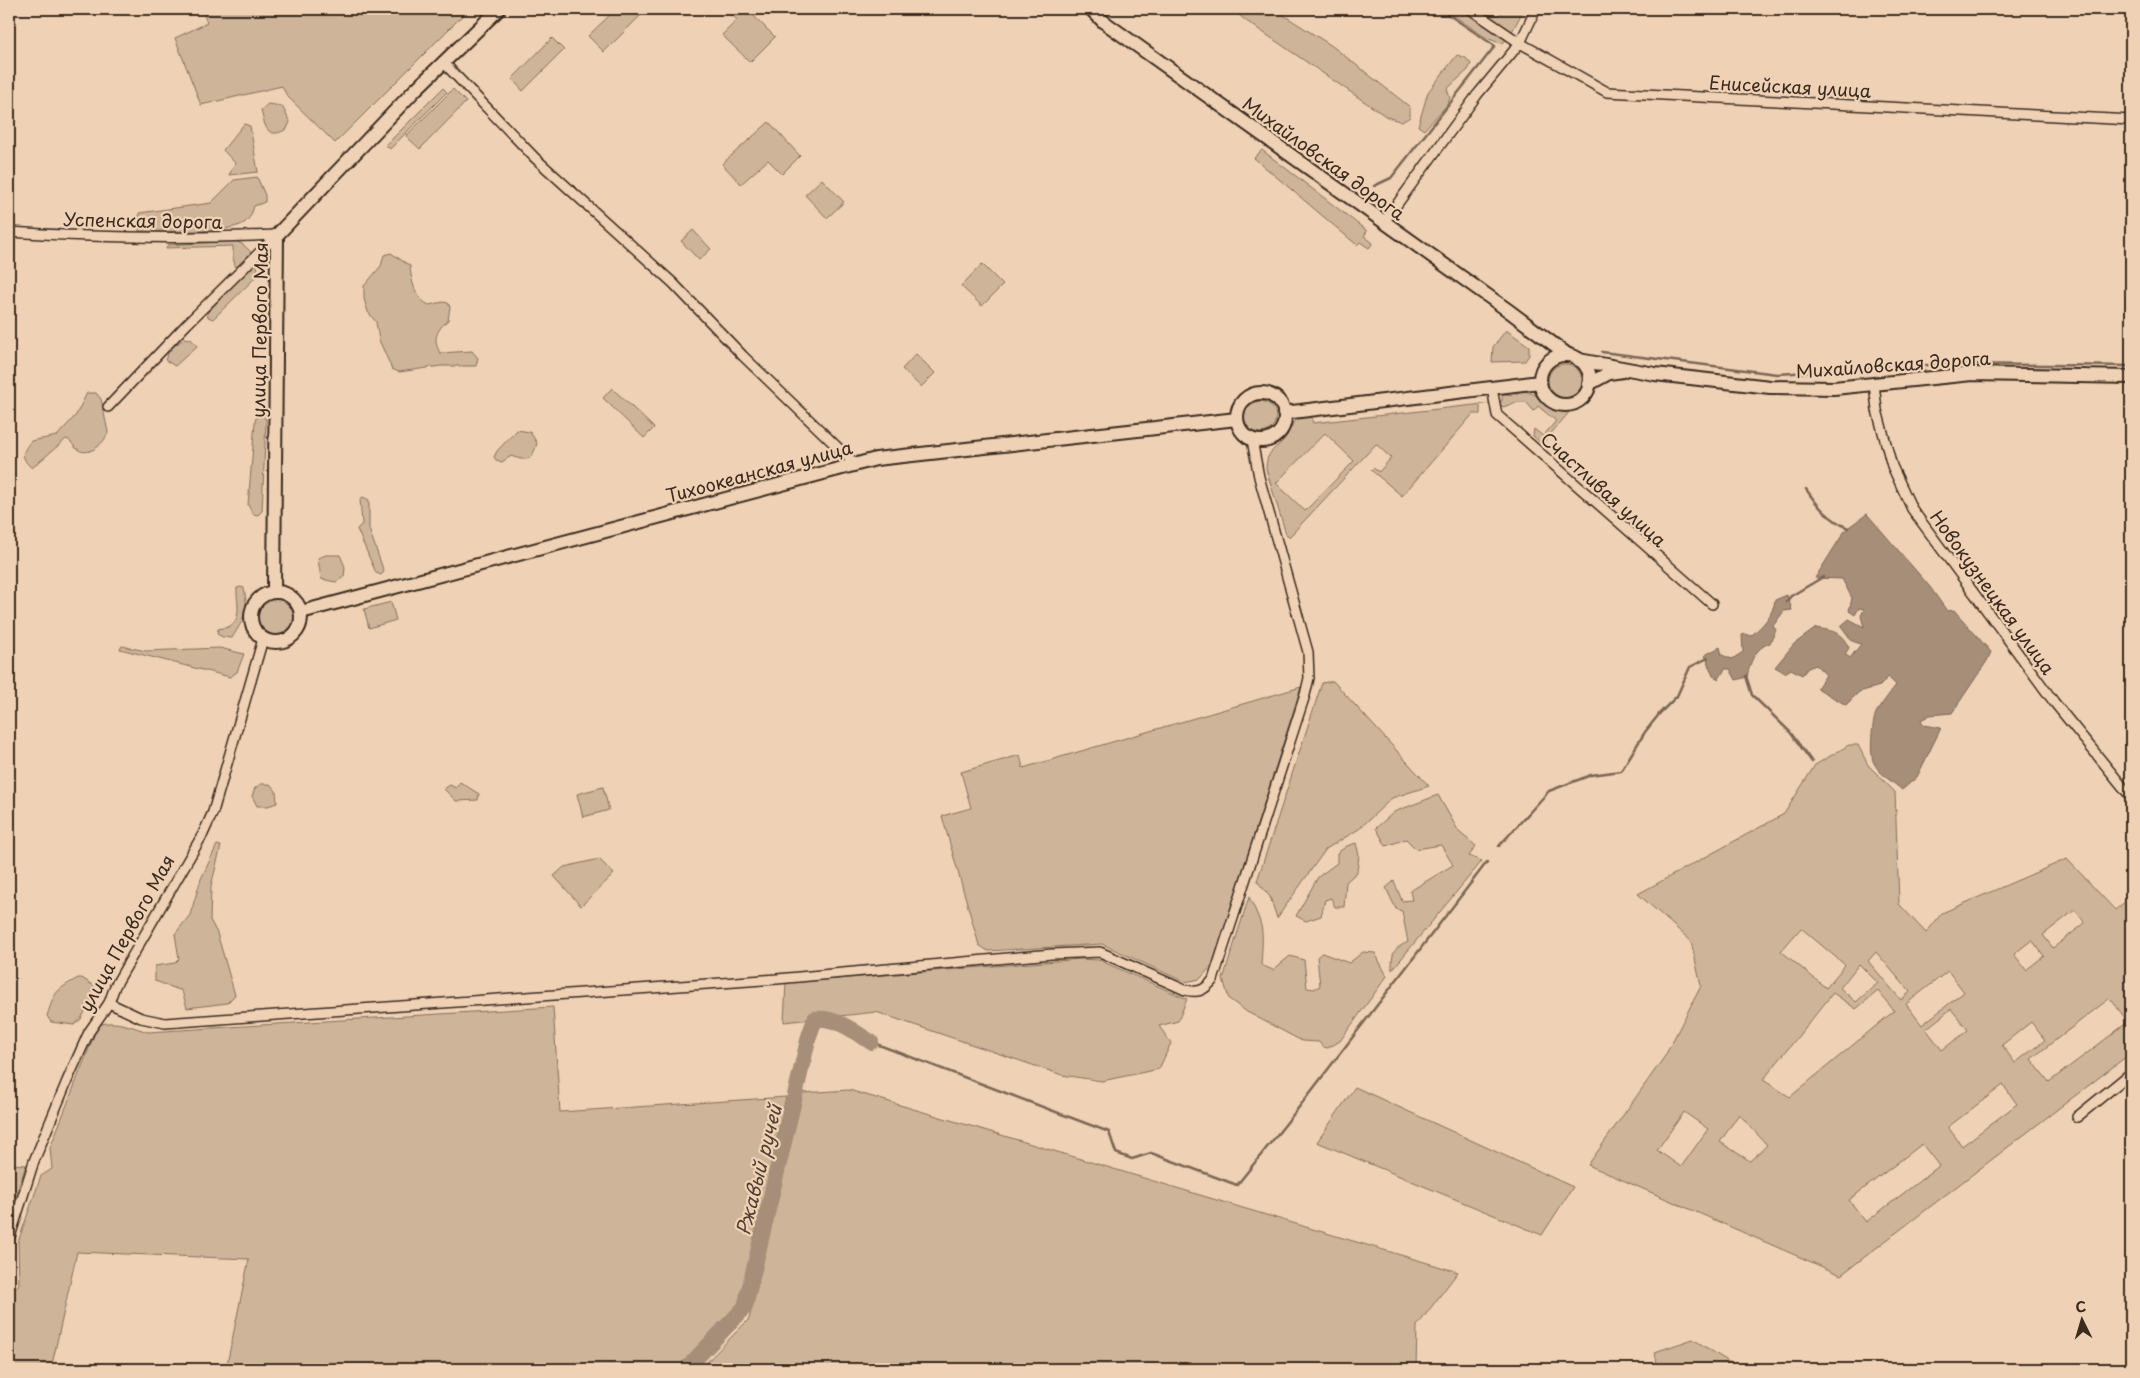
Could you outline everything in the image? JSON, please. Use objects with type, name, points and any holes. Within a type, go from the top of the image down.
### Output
[{"type":"street","name":"улица Первого Мая","points":[[274,592],[277,234],[443,62],[498,9]]},
{"type":"street","name":"Михайловская дорога","points":[[1091,9],[1104,22],[1574,357],[1629,370],[1770,387],[1822,389],[1972,374],[2131,377]]},
{"type":"street","name":"Енисейская улица","points":[[1470,9],[1520,43],[1607,92],[2131,120]]},
{"type":"street","points":[[1384,222],[1476,95],[1520,43],[1536,9]]},
{"type":"street","points":[[443,62],[535,158],[673,283],[743,356],[855,464]]},
{"type":"street","name":"Успенская дорога","points":[[9,232],[57,235],[202,237],[277,234]]},
{"type":"street","points":[[108,407],[186,324],[277,234]]},
{"type":"street","points":[[1539,333],[1547,348],[1547,359],[1540,375],[1540,382],[1547,397],[1563,404],[1580,399],[1589,384],[1588,370],[1574,357],[1552,358],[1544,366]]},
{"type":"street","name":"Михайловская дорога","points":[[1589,384],[1609,373],[1629,370]]},
{"type":"street","points":[[1284,413],[1540,382]]},
{"type":"street","name":"Новокузнецкая улица","points":[[1874,384],[1877,410],[1892,466],[1912,509],[2054,702],[2131,797]]},
{"type":"street","name":"Счастливая улица","points":[[1492,388],[1497,415],[1712,604]]},
{"type":"street","points":[[1259,394],[1268,394],[1276,399],[1284,413],[1284,423],[1280,431],[1273,438],[1263,441],[1252,440],[1242,432],[1237,419],[1238,410],[1243,402],[1250,396],[1259,394]]},
{"type":"street","name":"Тихоокеанская улица","points":[[301,612],[855,464],[937,451],[1237,419]]},
{"type":"street","points":[[109,1003],[141,1018],[165,1023],[777,979],[1052,954],[1100,952],[1185,990],[1195,992],[1205,990],[1213,980],[1306,695],[1309,678],[1308,652],[1259,477],[1252,440]]},
{"type":"street","points":[[274,592],[283,593],[291,597],[297,603],[301,612],[298,630],[291,638],[282,642],[272,642],[263,639],[253,627],[251,612],[259,598],[274,592]]},
{"type":"street","name":"улица Первого Мая","points":[[9,1240],[34,1161],[89,1032],[109,1003],[115,986],[203,834],[213,812],[263,639]]},
{"type":"street","points":[[2077,1117],[2131,1073]]},
{"type":"shaded area","points":[[202,9],[469,9],[335,143],[287,96],[282,86],[201,105],[175,38],[207,23]]},
{"type":"shaded area","points":[[616,9],[643,9],[645,11],[604,52],[588,36]]},
{"type":"shaded area","points":[[732,9],[747,9],[775,37],[750,62],[722,35],[737,20],[730,12]]},
{"type":"shaded area","points":[[1232,9],[1274,9],[1332,46],[1410,107],[1410,117],[1402,122],[1387,117],[1245,20]]},
{"type":"shaded area","points":[[1425,9],[1484,9],[1493,15],[1500,15],[1504,9],[1524,9],[1508,39],[1502,43],[1482,35],[1458,18]]},
{"type":"shaded area","points":[[552,38],[564,50],[523,91],[512,79]]},
{"type":"shaded area","points":[[1457,55],[1466,58],[1471,64],[1468,70],[1447,89],[1450,98],[1447,105],[1424,130],[1418,126],[1428,92]]},
{"type":"shaded area","points":[[443,88],[447,92],[390,149],[386,145]]},
{"type":"shaded area","points":[[453,89],[466,102],[420,149],[406,136]]},
{"type":"shaded area","points":[[268,104],[282,106],[290,122],[287,129],[275,133],[268,130],[261,110]]},
{"type":"shaded area","points":[[769,122],[800,156],[782,174],[768,160],[741,184],[722,164]]},
{"type":"shaded area","points":[[244,124],[250,126],[258,172],[229,175],[235,163],[223,150]]},
{"type":"shaded area","points":[[1262,150],[1367,231],[1364,236],[1373,243],[1369,248],[1360,242],[1357,245],[1254,158]]},
{"type":"shaded area","points":[[257,177],[265,195],[265,202],[254,206],[248,220],[236,227],[210,230],[139,231],[139,213],[211,203],[234,180]]},
{"type":"shaded area","points":[[822,179],[844,202],[827,218],[805,195]]},
{"type":"shaded area","points":[[693,230],[711,249],[699,260],[681,241]]},
{"type":"shaded area","points":[[235,241],[245,246],[252,254],[257,264],[258,275],[213,319],[208,317],[207,313],[239,279],[233,258],[233,246],[165,248],[168,245]]},
{"type":"shaded area","points":[[391,253],[410,266],[411,277],[417,294],[424,302],[429,305],[443,302],[448,303],[450,307],[448,320],[441,327],[436,339],[440,353],[472,351],[478,358],[476,366],[441,366],[399,372],[392,369],[379,340],[376,322],[368,312],[364,299],[364,286],[381,266],[384,255]]},
{"type":"shaded area","points":[[982,264],[1003,285],[982,306],[961,286]]},
{"type":"shaded area","points":[[1506,330],[1529,346],[1529,355],[1525,361],[1492,362],[1493,347]]},
{"type":"shaded area","points":[[185,338],[191,339],[197,346],[175,366],[165,360],[170,349]]},
{"type":"shaded area","points":[[916,354],[935,373],[921,387],[902,369]]},
{"type":"shaded area","points":[[1565,364],[1577,369],[1582,381],[1577,393],[1565,398],[1553,393],[1548,381],[1553,369]]},
{"type":"shaded area","points":[[612,388],[654,428],[644,438],[603,398]]},
{"type":"shaded area","points":[[1518,391],[1526,391],[1556,408],[1571,410],[1542,444],[1533,436],[1534,429],[1543,436],[1556,421],[1538,406],[1534,411],[1526,402],[1517,402],[1503,407],[1498,402],[1502,401],[1502,395],[1518,394]]},
{"type":"shaded area","points":[[87,393],[96,393],[101,399],[108,432],[104,441],[96,448],[86,452],[77,449],[66,439],[32,468],[24,458],[24,452],[28,445],[31,441],[57,436],[76,415]]},
{"type":"shaded area","points":[[1260,401],[1266,402],[1271,406],[1275,411],[1275,423],[1271,428],[1266,432],[1260,433],[1254,432],[1249,428],[1245,423],[1244,417],[1245,411],[1249,406],[1254,402]]},
{"type":"shaded area","points":[[1480,404],[1480,414],[1473,414],[1402,496],[1371,470],[1373,468],[1379,472],[1391,458],[1376,444],[1289,537],[1286,534],[1266,469],[1266,462],[1273,450],[1286,437],[1296,420],[1301,417],[1311,416],[1313,423]],"holes":[[[1325,433],[1354,461],[1305,511],[1276,483]]]},
{"type":"shaded area","points":[[260,415],[265,417],[266,421],[262,511],[258,515],[253,514],[248,505],[255,422],[256,418]]},
{"type":"shaded area","points":[[517,430],[530,432],[537,443],[531,457],[521,459],[511,456],[502,462],[496,460],[494,457],[497,451]]},
{"type":"shaded area","points":[[363,497],[369,500],[369,529],[384,572],[381,575],[376,573],[357,529],[362,524],[360,499]]},
{"type":"shaded area","points":[[1867,514],[1930,587],[1947,611],[1954,610],[1991,652],[1952,713],[1930,715],[1921,720],[1923,725],[1941,728],[1917,777],[1902,790],[1886,778],[1872,759],[1872,731],[1876,713],[1896,685],[1888,677],[1880,686],[1859,692],[1846,705],[1817,688],[1826,675],[1816,665],[1808,668],[1802,675],[1791,669],[1785,673],[1775,667],[1794,644],[1816,628],[1832,631],[1840,635],[1849,648],[1845,654],[1850,658],[1861,644],[1852,641],[1841,626],[1849,619],[1864,627],[1861,616],[1864,609],[1859,608],[1855,615],[1849,611],[1852,598],[1842,579],[1815,578],[1846,529]]},
{"type":"shaded area","points":[[326,555],[340,555],[345,567],[344,577],[336,582],[321,579],[318,558]]},
{"type":"shaded area","points":[[237,588],[244,588],[246,602],[244,614],[232,638],[223,637],[217,634],[218,629],[226,628],[234,623],[238,614]]},
{"type":"shaded area","points":[[1787,595],[1792,610],[1784,611],[1773,626],[1776,630],[1770,643],[1760,648],[1754,656],[1747,677],[1736,680],[1730,669],[1725,669],[1719,679],[1713,676],[1705,655],[1720,647],[1722,655],[1732,659],[1743,652],[1742,635],[1751,636],[1769,616],[1775,600]]},
{"type":"shaded area","points":[[276,597],[290,603],[296,617],[290,631],[276,637],[262,631],[256,617],[262,603]]},
{"type":"shaded area","points":[[391,602],[396,620],[369,628],[364,609]]},
{"type":"shaded area","points":[[122,646],[146,651],[220,648],[244,654],[237,672],[230,677],[120,649]]},
{"type":"shaded area","points":[[1333,681],[1429,786],[1392,798],[1359,829],[1326,849],[1277,918],[1270,897],[1257,881],[1322,683]]},
{"type":"shaded area","points":[[1301,687],[1213,964],[1200,979],[1185,982],[1102,944],[988,951],[979,945],[942,816],[971,808],[961,772],[1020,755],[1023,768]]},
{"type":"shaded area","points":[[1849,745],[1858,745],[1868,765],[1895,792],[1899,904],[1926,933],[1942,913],[2067,859],[2115,910],[2131,897],[2131,1053],[1841,1275],[1588,1165],[1665,1056],[1701,986],[1691,941],[1638,894],[1784,814],[1815,765]],"holes":[[[2075,910],[2085,923],[2053,948],[2043,935]],[[1801,928],[1845,965],[1826,988],[1781,951]],[[2032,940],[2044,956],[2026,970],[2014,954]],[[1876,952],[1910,992],[1901,1000],[1868,961]],[[1859,964],[1878,983],[1856,1002],[1840,988]],[[1948,971],[1964,992],[1922,1025],[1906,1004]],[[1878,991],[1894,1011],[1790,1097],[1763,1080],[1833,993],[1856,1009]],[[2110,998],[2128,1022],[2049,1082],[2031,1059]],[[1951,1009],[1968,1030],[1942,1050],[1926,1029]],[[2031,1022],[2045,1040],[2015,1063],[2002,1045]],[[2003,1085],[2017,1104],[1962,1146],[1948,1127]],[[1684,1112],[1708,1129],[1681,1167],[1657,1150]],[[1739,1114],[1767,1145],[1750,1161],[1720,1142]],[[1922,1144],[1939,1166],[1866,1222],[1849,1200]]]},
{"type":"shaded area","points":[[460,782],[479,794],[478,800],[456,801],[444,789],[450,785],[456,788]]},
{"type":"shaded area","points":[[261,784],[270,784],[276,791],[277,803],[268,806],[257,806],[252,796],[255,788]]},
{"type":"shaded area","points":[[603,787],[609,810],[583,817],[577,794]]},
{"type":"shaded area","points":[[1438,795],[1459,832],[1476,846],[1469,856],[1482,861],[1392,970],[1394,952],[1408,942],[1402,911],[1396,909],[1386,888],[1394,881],[1402,901],[1412,900],[1410,891],[1453,865],[1441,845],[1416,849],[1406,839],[1386,846],[1376,828],[1394,812]]},
{"type":"shaded area","points":[[1356,843],[1359,855],[1357,872],[1346,882],[1344,907],[1335,907],[1331,898],[1325,900],[1321,916],[1306,921],[1296,916],[1318,877],[1337,863],[1337,853],[1347,846]]},
{"type":"shaded area","points":[[217,845],[221,846],[211,886],[210,920],[217,933],[235,995],[227,1003],[187,1008],[182,991],[155,981],[155,966],[175,963],[179,959],[175,934],[190,915],[201,879]]},
{"type":"shaded area","points":[[599,859],[614,874],[581,906],[554,876],[564,867]]},
{"type":"shaded area","points":[[1249,897],[1262,930],[1261,965],[1273,970],[1290,956],[1304,960],[1307,988],[1314,989],[1320,986],[1317,957],[1322,953],[1349,963],[1363,952],[1375,953],[1387,976],[1340,1041],[1328,1048],[1323,1047],[1319,1042],[1302,1041],[1247,1012],[1229,999],[1223,979]]},
{"type":"shaded area","points":[[1081,959],[1099,960],[1187,999],[1178,1021],[1159,1026],[1171,1043],[1159,1069],[1102,1081],[1062,1075],[876,1012],[784,1022],[786,983]]},
{"type":"shaded area","points":[[78,978],[82,978],[97,988],[81,1019],[74,1025],[51,1022],[47,1016],[54,996],[60,989]]},
{"type":"shaded area","points":[[553,1007],[560,1112],[786,1097],[740,1303],[677,1369],[226,1369],[249,1259],[77,1252],[51,1369],[9,1369],[9,1295],[19,1284],[18,1242],[41,1176],[52,1169],[50,1148],[95,1033],[101,1024],[119,1023],[148,1032]]},
{"type":"shaded area","points":[[1355,1087],[1573,1187],[1542,1235],[1317,1142]]},
{"type":"shaded area","points":[[849,1090],[1458,1272],[1417,1326],[1416,1369],[700,1369],[749,1319],[803,1093]]},
{"type":"shaded area","points":[[11,1164],[26,1165],[9,1217],[9,1167]]},
{"type":"shaded area","points":[[1693,1339],[1740,1369],[1658,1369],[1655,1352]]},
{"type":"waterway","points":[[1374,186],[1391,178],[1495,46],[1440,9]]},
{"type":"waterway","points":[[1602,352],[1777,374],[1946,364],[2131,366]]},
{"type":"waterway","points":[[1806,489],[1824,512],[1848,528]]},
{"type":"waterway","points":[[1786,602],[1791,596],[1823,577]]},
{"type":"waterway","points":[[1499,846],[1549,791],[1591,775],[1621,771],[1645,732],[1677,696],[1690,667],[1708,658]]},
{"type":"waterway","points":[[1746,676],[1752,695],[1790,732],[1812,762]]},
{"type":"waterway","points":[[871,1042],[1109,1132],[1116,1153],[1132,1159],[1151,1153],[1237,1185],[1487,862]]},
{"type":"waterway","name":"Ржавый ручей","points":[[686,1369],[745,1307],[809,1036],[815,1019],[837,1022],[871,1042]]}]
